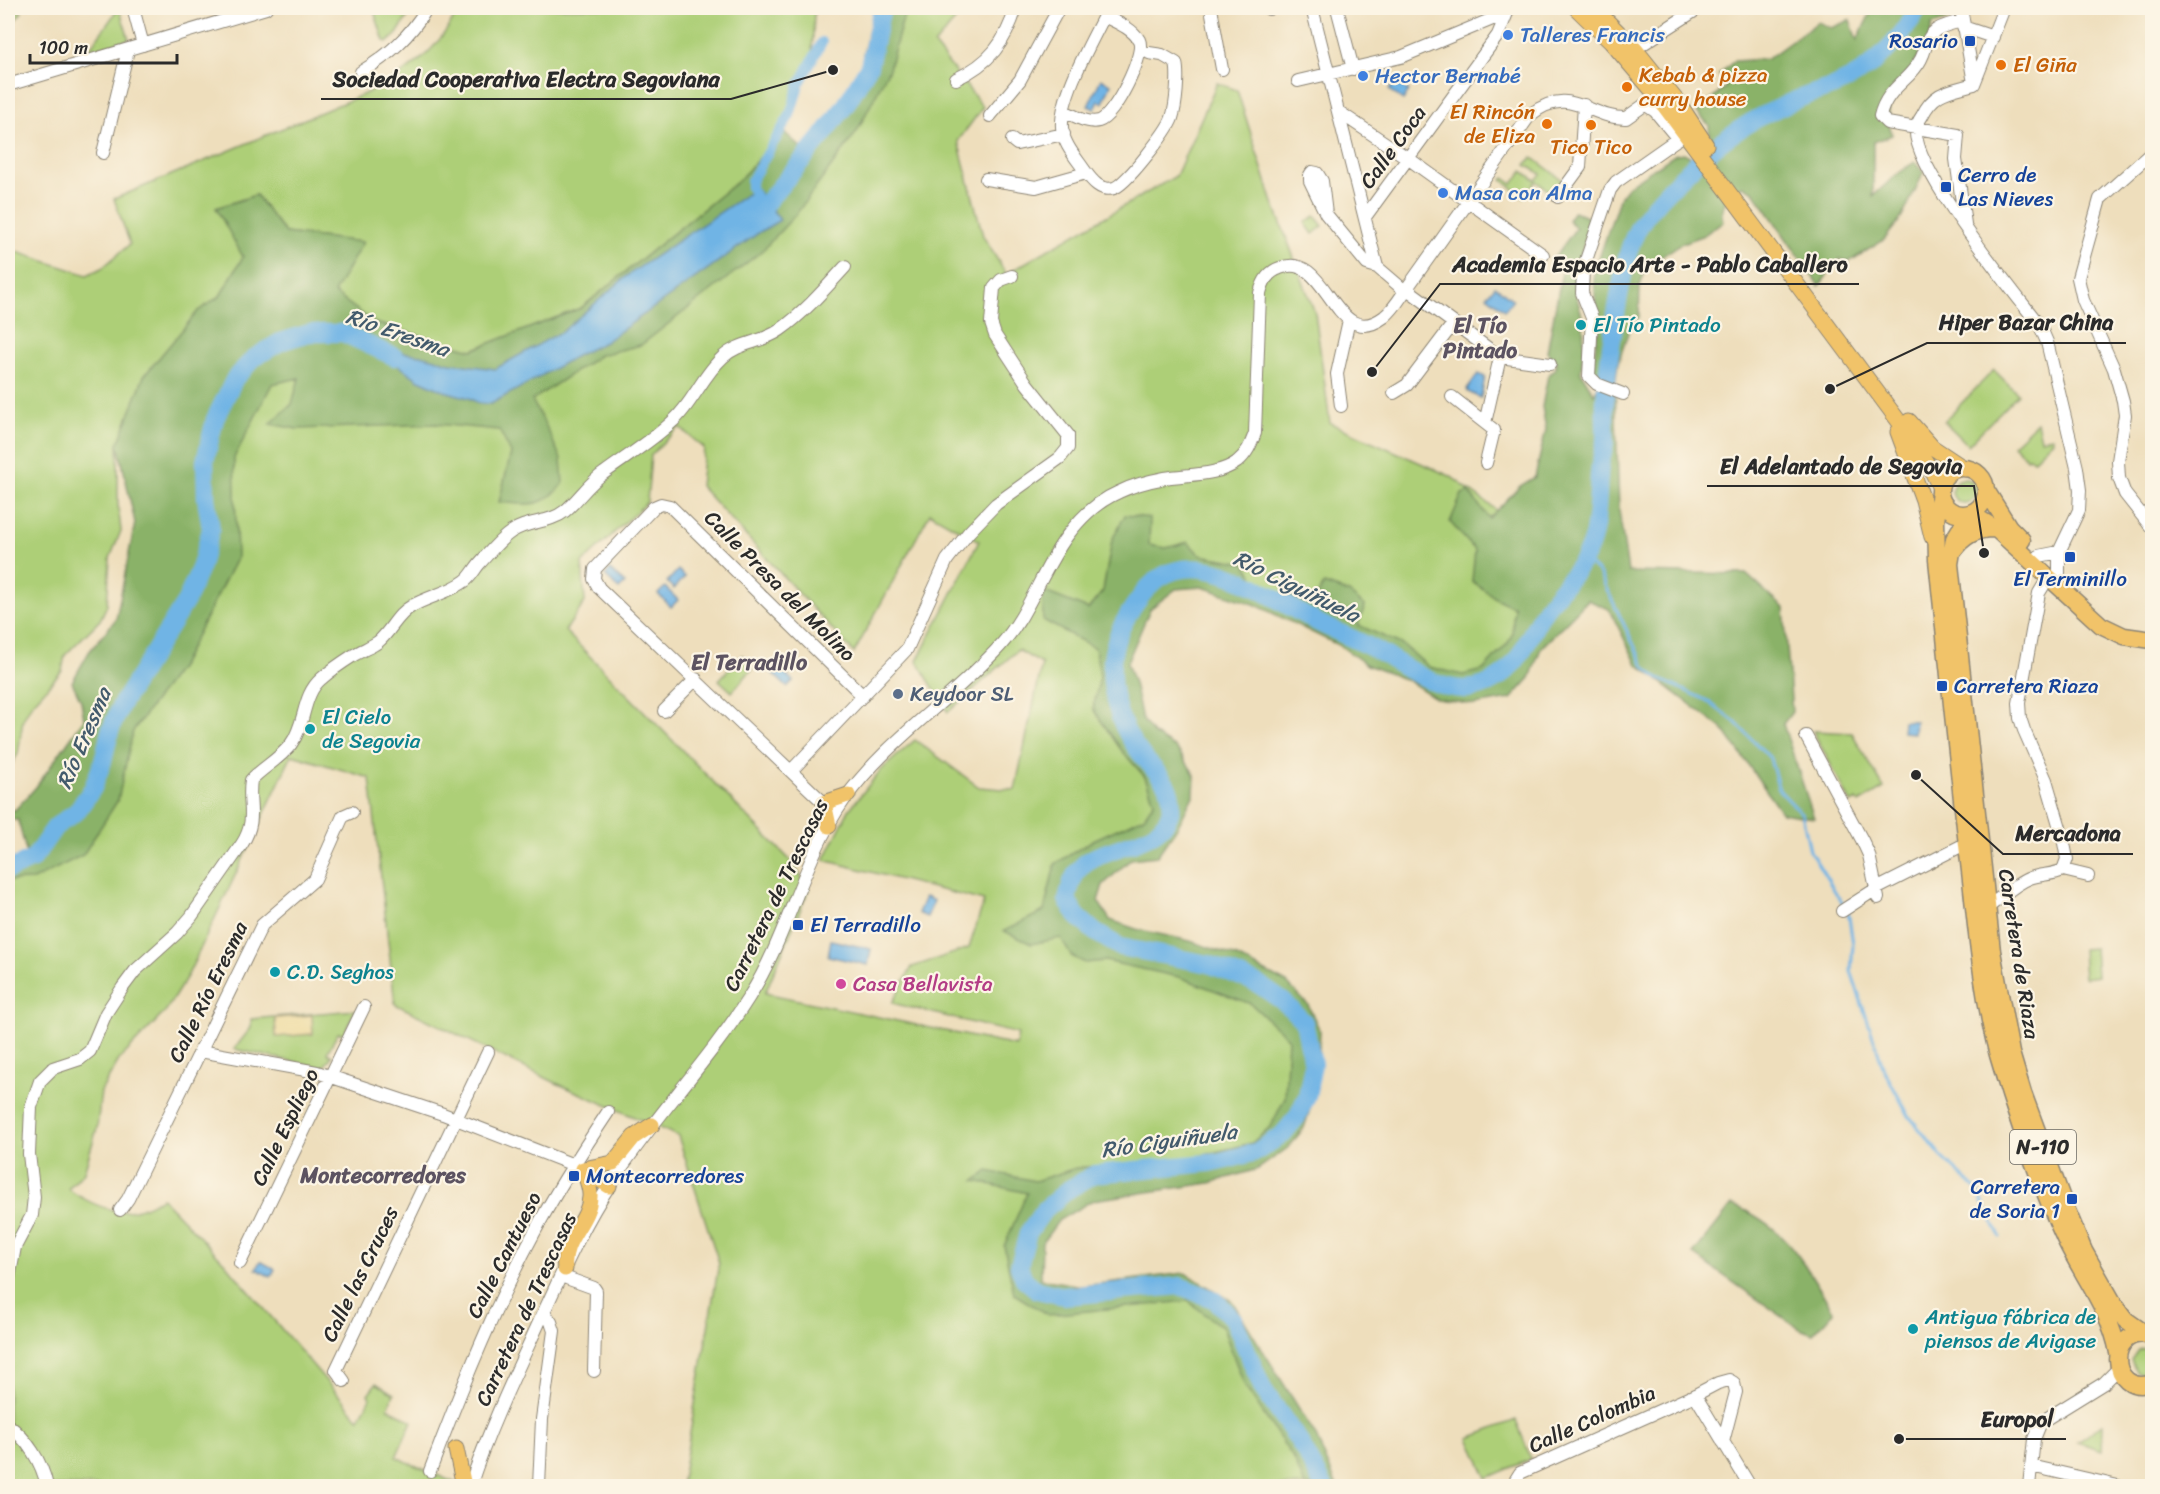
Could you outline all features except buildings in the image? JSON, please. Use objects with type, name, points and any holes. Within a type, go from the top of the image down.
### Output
[{"type":"highway","points":[[2152,628],[2134,627],[2106,616],[2053,576],[1996,529],[1967,514],[1955,513],[1946,506],[1940,490],[1944,479],[1949,473],[1958,469],[1975,472],[1981,477],[1986,490],[2009,526],[2038,556],[2053,576],[2101,625],[2124,636],[2152,640]]},
{"type":"highway","name":"Carretera de Riaza","points":[[1940,490],[1936,521],[1944,560],[1999,996],[2011,1053],[2023,1093],[2079,1254]]},
{"type":"highway","points":[[1967,514],[1982,504],[1986,490]]},
{"type":"highway","name":"Carretera de Riaza","points":[[1967,514],[1944,560],[1966,843],[1982,976],[1996,1045],[2011,1099],[2033,1160],[2079,1254]]},
{"type":"highway","points":[[1944,560],[1964,538],[1983,530],[1996,529]]},
{"type":"highway","name":"N-110","points":[[2079,1254],[2119,1312],[2126,1320],[2149,1335]]},
{"type":"highway","name":"N-110","points":[[2079,1254],[2110,1320],[2121,1367]]},
{"type":"highway","name":"N-110","points":[[2121,1367],[2121,1346],[2132,1336],[2149,1335]]},
{"type":"highway","points":[[2121,1367],[2134,1384],[2151,1385]]},
{"type":"main road","points":[[1576,8],[1606,36],[1633,68],[1653,104]]},
{"type":"main road","points":[[1583,8],[1601,22],[1627,49],[1635,50]]},
{"type":"main road","points":[[1594,8],[1635,50],[1688,117],[1692,138]]},
{"type":"main road","points":[[1633,68],[1632,59],[1635,50]]},
{"type":"main road","points":[[1653,104],[1654,73]]},
{"type":"main road","points":[[1653,104],[1664,97],[1669,101],[1685,122],[1692,138],[1917,431],[1936,451],[1965,469]]},
{"type":"main road","points":[[1737,196],[1890,412],[1906,431],[1925,460],[1940,490]]},
{"type":"main road","name":"N-110","points":[[1890,412],[1912,465],[1944,560]]},
{"type":"main road","points":[[829,826],[824,803],[848,795]]},
{"type":"main road","points":[[578,1167],[613,1163],[634,1137],[652,1125]]},
{"type":"main road","points":[[578,1167],[609,1186]]},
{"type":"main road","points":[[563,1273],[567,1248],[590,1201],[590,1190],[578,1167]]},
{"type":"main road","points":[[456,1449],[472,1480]]},
{"type":"main road","points":[[456,1449],[464,1486]]},
{"type":"street","points":[[133,8],[143,45]]},
{"type":"street","points":[[8,85],[266,8]]},
{"type":"street","points":[[361,72],[394,50],[409,34],[427,8]]},
{"type":"street","points":[[956,79],[976,70],[988,59],[999,44],[1016,8]]},
{"type":"street","points":[[990,116],[1025,72],[1059,8]]},
{"type":"street","points":[[1211,8],[1222,69]]},
{"type":"street","points":[[1312,8],[1377,267]]},
{"type":"street","points":[[1337,8],[1353,69]]},
{"type":"street","points":[[1635,50],[1699,8]]},
{"type":"street","points":[[1974,84],[2004,8]]},
{"type":"street","points":[[1064,111],[1092,122],[1108,117],[1139,57],[1141,52],[1139,41],[1106,10],[1071,84],[1064,111],[1061,128],[1069,147],[1091,180],[1101,187],[1113,189],[1121,185],[1128,179],[1171,120],[1177,73],[1176,63],[1162,55],[1149,53]]},
{"type":"street","points":[[1298,81],[1413,53],[1508,10]]},
{"type":"street","name":"Calle Coca","points":[[1365,218],[1498,35],[1508,10]]},
{"type":"street","points":[[1962,15],[1981,32],[1993,37]]},
{"type":"street","points":[[1962,15],[1974,84]]},
{"type":"street","points":[[1962,15],[1935,31],[1927,39],[1919,62],[1891,92],[1880,116],[1885,122],[1958,135],[1956,159],[1965,227]]},
{"type":"street","points":[[103,153],[128,50]]},
{"type":"street","points":[[1974,84],[1938,95],[1928,104],[1916,128],[1920,151],[1930,174],[1965,227],[2040,326],[2048,342],[2077,468],[2080,490],[2079,510],[2059,552],[2053,576],[2039,590],[2019,703],[2020,718],[2046,780],[2063,838],[2067,859],[2063,870]]},
{"type":"street","points":[[1341,406],[1337,374],[1349,320],[1363,323],[1379,320],[1389,312],[1530,115],[1538,109],[1568,102],[1624,118],[1653,104]]},
{"type":"street","points":[[1558,197],[1580,167],[1584,105]]},
{"type":"street","points":[[1339,112],[1543,255]]},
{"type":"street","points":[[1012,140],[1017,144],[1064,134]]},
{"type":"street","points":[[1620,393],[1597,384],[1589,376],[1592,318],[1582,293],[1584,264],[1612,186],[1692,138]]},
{"type":"street","points":[[2149,156],[2100,199],[2078,284],[2084,303],[2114,369],[2123,401],[2125,416],[2118,461],[2119,478],[2125,494],[2152,528]]},
{"type":"street","points":[[986,179],[1036,187],[1086,173]]},
{"type":"street","points":[[1326,214],[1367,264],[1377,267],[1500,357],[1550,364]]},
{"type":"street","name":"Carretera de Trescasas","points":[[472,1480],[498,1412],[544,1312],[609,1186],[652,1125],[734,1019],[759,981],[829,826],[848,795],[888,751],[1000,645],[1016,624],[1062,543],[1089,512],[1105,499],[1135,486],[1164,478],[1223,469],[1244,456],[1255,433],[1260,292],[1265,279],[1270,274],[1288,265],[1307,270],[1316,278],[1339,311],[1349,320]]},
{"type":"street","points":[[8,1284],[15,1247],[32,1215],[34,1197],[29,1154],[32,1107],[40,1081],[53,1068],[80,1059],[90,1051],[106,1013],[123,987],[135,971],[177,933],[242,844],[249,833],[252,822],[251,780],[292,743],[302,723],[313,686],[354,655],[376,643],[389,632],[397,619],[410,607],[430,597],[451,591],[468,580],[479,564],[512,531],[524,525],[557,517],[566,510],[603,473],[622,462],[673,422],[703,379],[724,356],[742,345],[765,339],[780,331],[813,301],[844,267]]},
{"type":"street","points":[[791,771],[907,649],[947,561],[969,532],[996,504],[1060,458],[1068,448],[1069,441],[1065,430],[1027,384],[993,330],[991,317],[994,288],[1000,280],[1012,276]]},
{"type":"street","points":[[1394,393],[1407,386],[1453,324]]},
{"type":"street","points":[[1485,423],[1500,357]]},
{"type":"street","points":[[1452,397],[1494,430],[1486,463]]},
{"type":"street","name":"Calle Presa del Molino","points":[[696,679],[599,588],[594,579],[598,566],[654,507],[661,504],[675,509],[863,696]]},
{"type":"street","points":[[2038,556],[2059,552]]},
{"type":"street","points":[[664,711],[696,679],[824,803]]},
{"type":"street","points":[[1806,736],[1869,855],[1877,894]]},
{"type":"street","name":"Calle Río Eresma","points":[[120,1210],[128,1199],[262,925],[315,879],[343,816],[352,812]]},
{"type":"street","points":[[1842,911],[1856,902],[1877,894],[1966,843]]},
{"type":"street","points":[[1987,908],[2026,879],[2038,875],[2055,874],[2063,870],[2088,876]]},
{"type":"street","name":"Calle Espliego","points":[[240,1263],[332,1077],[364,1006]]},
{"type":"street","points":[[200,1051],[317,1072],[457,1119],[578,1167]]},
{"type":"street","name":"Calle las Cruces","points":[[344,1381],[336,1370],[488,1052]]},
{"type":"street","name":"Calle Cantueso","points":[[430,1471],[488,1329],[533,1234],[578,1167],[608,1112]]},
{"type":"street","points":[[563,1273],[594,1288],[596,1292],[594,1371]]},
{"type":"street","points":[[539,1486],[542,1419],[554,1331],[544,1312]]},
{"type":"street","points":[[2029,1486],[2034,1438],[2041,1422],[2104,1383],[2121,1367]]},
{"type":"street","name":"Calle Colombia","points":[[1517,1486],[1515,1481],[1520,1473],[1724,1380],[1734,1383],[1736,1392],[1723,1442]]},
{"type":"street","points":[[1695,1395],[1750,1486]]},
{"type":"street","points":[[449,1422],[456,1449]]},
{"type":"street","points":[[8,1425],[25,1440],[38,1461],[47,1486]]},
{"type":"street","points":[[2031,1466],[2118,1486]]},
{"type":"green space","points":[[14,8],[22,12],[8,29],[8,15]]},
{"type":"green space","points":[[119,8],[129,39],[87,52]]},
{"type":"green space","points":[[373,8],[413,8],[397,34],[388,42],[384,41]]},
{"type":"green space","points":[[459,8],[818,8],[814,15],[812,53],[794,115],[784,132],[738,181],[581,308],[472,350],[375,323],[334,293],[362,242],[285,233],[256,195],[216,208],[244,257],[220,296],[198,311],[118,444],[118,505],[121,531],[110,558],[107,605],[100,620],[65,655],[62,671],[31,705],[23,720],[18,754],[8,770],[8,249],[87,275],[102,268],[130,244],[114,199],[362,95],[393,79],[419,61],[430,50],[441,38]]},
{"type":"green space","points":[[874,8],[906,8],[889,69],[856,133],[797,213],[762,251],[641,345],[600,355],[532,400],[561,459],[563,484],[548,498],[534,504],[499,502],[511,453],[499,430],[436,424],[297,429],[270,424],[292,404],[299,378],[272,384],[234,458],[237,557],[182,664],[133,731],[118,800],[83,855],[33,880],[8,881],[8,867],[29,863],[18,820],[8,820],[8,810],[15,810],[36,787],[84,719],[81,701],[72,682],[89,652],[116,619],[135,523],[118,444],[144,376],[198,311],[220,296],[243,257],[216,208],[256,195],[285,233],[363,242],[334,293],[375,323],[472,350],[581,308],[738,181],[784,132],[806,152],[831,121],[847,95],[865,56],[863,54]]},
{"type":"green space","points":[[882,8],[966,8],[934,45],[983,107],[958,141],[983,236],[1006,274],[1176,176],[1217,83],[1237,90],[1272,200],[1315,313],[1330,423],[1450,476],[1558,555],[1584,559],[1471,690],[1353,637],[1170,572],[1112,663],[1170,791],[1067,900],[1304,1022],[1282,1135],[1044,1210],[1037,1290],[1215,1300],[1324,1486],[681,1486],[719,1263],[678,1136],[556,1083],[395,1004],[370,778],[292,755],[188,975],[165,1012],[119,1060],[101,1091],[97,1128],[84,1172],[68,1189],[91,1203],[118,1211],[138,1209],[162,1198],[224,1262],[359,1419],[370,1398],[368,1394],[376,1383],[394,1394],[388,1408],[412,1421],[396,1457],[462,1486],[8,1486],[8,870],[33,859],[254,358],[475,381],[617,311],[821,138],[869,66]],"holes":[[[679,427],[704,448],[700,486],[854,653],[930,513],[979,541],[917,661],[948,712],[1018,650],[1042,664],[1015,790],[979,787],[915,740],[880,771],[849,810],[824,860],[984,901],[969,948],[912,967],[892,1003],[1018,1034],[1016,1046],[765,993],[809,889],[791,861],[565,631],[585,602],[582,563],[647,502],[651,455]]]},
{"type":"green space","points":[[1873,8],[1950,8],[1951,19],[1932,25],[1929,40],[1889,104],[1889,123],[1892,135],[1873,142],[1873,196],[1896,175],[1915,162],[1924,172],[1902,217],[1884,240],[1849,262],[1840,259],[1819,286],[1754,192],[1742,186],[1723,204],[1723,221],[1704,235],[1682,243],[1646,267],[1640,286],[1639,317],[1630,327],[1618,363],[1615,385],[1619,510],[1628,572],[1746,574],[1784,608],[1792,712],[1783,724],[1814,818],[1782,813],[1723,729],[1637,664],[1609,609],[1588,600],[1541,648],[1530,678],[1511,699],[1475,705],[1437,699],[1409,681],[1367,665],[1342,647],[1254,604],[1202,587],[1176,589],[1150,609],[1127,663],[1142,719],[1153,734],[1177,749],[1195,775],[1194,794],[1178,826],[1157,856],[1131,859],[1103,885],[1098,901],[1110,920],[1136,929],[1190,941],[1237,957],[1287,983],[1308,1005],[1320,1031],[1317,1087],[1304,1128],[1289,1147],[1258,1169],[1210,1183],[1093,1200],[1059,1220],[1042,1243],[1041,1279],[1082,1286],[1185,1273],[1232,1301],[1315,1434],[1337,1486],[1305,1486],[1294,1459],[1245,1387],[1223,1328],[1188,1301],[1048,1315],[1014,1294],[1004,1246],[1027,1193],[975,1181],[988,1171],[1035,1181],[1076,1168],[1195,1157],[1252,1143],[1271,1126],[1285,1098],[1288,1038],[1251,1004],[1179,977],[1105,961],[1085,963],[1071,956],[1061,938],[1031,944],[1004,931],[1044,911],[1055,864],[1093,840],[1144,817],[1154,802],[1145,777],[1122,751],[1093,709],[1100,676],[1095,648],[1043,620],[1043,591],[1088,609],[1103,591],[1112,540],[1125,515],[1150,518],[1149,545],[1166,548],[1188,542],[1200,555],[1245,563],[1258,584],[1312,604],[1324,584],[1349,593],[1365,606],[1358,625],[1403,645],[1429,667],[1463,675],[1483,670],[1508,643],[1512,634],[1514,607],[1497,599],[1472,581],[1475,550],[1450,522],[1462,494],[1468,491],[1489,518],[1520,486],[1535,477],[1546,429],[1542,407],[1548,375],[1555,370],[1556,362],[1547,352],[1562,272],[1554,258],[1576,228],[1568,220],[1574,211],[1591,219],[1582,250],[1576,294],[1583,319],[1584,347],[1581,372],[1594,394],[1600,384],[1596,381],[1593,366],[1597,333],[1594,273],[1620,196],[1628,186],[1676,154],[1684,153],[1693,158],[1710,143],[1709,125],[1697,112],[1726,87],[1719,75],[1734,61],[1767,59],[1818,22],[1831,28],[1850,20],[1857,40]]},
{"type":"green space","points":[[1532,157],[1565,182],[1555,195],[1536,181],[1524,197],[1502,180],[1504,178],[1513,184],[1522,171],[1536,180],[1541,174],[1526,165]]},
{"type":"green space","points":[[1315,216],[1323,226],[1313,234],[1305,223]]},
{"type":"green space","points":[[1994,370],[2018,394],[1968,445],[1944,421]]},
{"type":"green space","points":[[2037,422],[2041,439],[2052,437],[2053,440],[2033,460],[2029,457],[2027,459],[2013,445]]},
{"type":"green space","points":[[1964,479],[1973,482],[1976,491],[1973,500],[1964,503],[1955,500],[1952,491],[1955,482]]},
{"type":"green space","points":[[742,655],[754,667],[732,692],[719,680]]},
{"type":"green space","points":[[1813,731],[1852,733],[1884,788],[1859,803],[1857,800],[1851,803]]},
{"type":"green space","points":[[2095,948],[2097,976],[2084,978],[2082,949]]},
{"type":"green space","points":[[355,1010],[344,1034],[338,1033],[327,1053],[332,1056],[323,1068],[234,1049],[251,1028],[251,1019]]},
{"type":"green space","points":[[1732,1205],[1751,1213],[1781,1236],[1814,1279],[1834,1312],[1813,1334],[1800,1329],[1693,1254]]},
{"type":"green space","points":[[2147,1348],[2152,1351],[2152,1372],[2143,1374],[2136,1371],[2131,1360],[2138,1350]]},
{"type":"green space","points":[[1516,1420],[1531,1459],[1487,1478],[1469,1438]]},
{"type":"green space","points":[[2103,1424],[2102,1450],[2077,1442]]},
{"type":"sand","points":[[312,1015],[313,1034],[276,1037],[275,1018]]},
{"type":"water","points":[[1101,79],[1111,84],[1103,103],[1099,101],[1095,109],[1088,106]]},
{"type":"water","points":[[1400,85],[1409,91],[1403,100],[1389,90],[1391,87]]},
{"type":"water","points":[[756,188],[780,220],[605,342],[491,404],[478,403],[419,380],[374,348],[495,369],[563,331],[628,275]]},
{"type":"water","points":[[1495,286],[1513,300],[1505,310],[1487,296]]},
{"type":"water","points":[[1478,374],[1485,377],[1481,398],[1468,392],[1467,389]]},
{"type":"water","points":[[610,570],[625,583],[619,589],[605,576]]},
{"type":"water","points":[[678,570],[685,577],[674,589],[667,582]]},
{"type":"water","points":[[665,587],[678,600],[671,607],[658,594]]},
{"type":"water","points":[[775,664],[793,681],[787,687],[769,670]]},
{"type":"water","points":[[1903,721],[1915,721],[1914,733],[1902,732]]},
{"type":"water","points":[[925,897],[934,901],[927,917],[918,913]]},
{"type":"water","points":[[831,940],[871,949],[868,965],[828,956]]},
{"type":"water","points":[[260,1261],[275,1269],[271,1277],[256,1269]]},
{"type":"waterway","name":"Río Eresma","points":[[749,217],[767,202],[845,106],[869,66],[882,8]]},
{"type":"waterway","name":"Río Ciguiñuela","points":[[1324,1486],[1299,1441],[1263,1389],[1234,1320],[1215,1300],[1180,1286],[1064,1296],[1037,1290],[1024,1279],[1019,1266],[1028,1233],[1044,1210],[1069,1189],[1095,1174],[1218,1162],[1256,1152],[1282,1135],[1297,1117],[1307,1096],[1313,1064],[1304,1022],[1284,1002],[1258,984],[1209,964],[1120,947],[1095,932],[1077,916],[1067,900],[1075,876],[1084,864],[1094,857],[1147,837],[1167,821],[1171,809],[1167,786],[1132,742],[1119,714],[1112,683],[1113,653],[1119,632],[1138,600],[1160,578],[1180,569],[1202,569],[1247,583],[1309,618],[1441,685],[1471,689],[1502,675],[1520,655],[1542,614],[1577,569],[1592,540],[1597,512],[1600,466],[1605,442],[1605,401],[1612,335],[1626,259],[1640,225],[1671,187],[1728,137],[1758,118],[1837,85],[1862,71],[1894,42],[1919,8]]},
{"type":"waterway","points":[[760,203],[751,188],[751,181],[790,115],[799,85],[822,42]]},
{"type":"waterway","name":"Río Eresma","points":[[8,870],[33,859],[55,827],[77,811],[93,788],[103,761],[110,731],[121,705],[186,601],[201,566],[211,529],[206,498],[205,461],[215,419],[235,378],[254,358],[280,342],[309,333],[343,333],[395,357]]},
{"type":"waterway","points":[[1584,559],[1599,573],[1644,666],[1657,678],[1706,700],[1734,721],[1770,758],[1779,790],[1802,814],[1810,851],[1844,906]]},
{"type":"waterway","points":[[1848,911],[1853,944],[1851,971],[1884,1070],[1909,1116],[1941,1156],[1977,1190],[2000,1237]]},
{"type":"place","name":"Talleres Francis","points":[[1508,35]]},
{"type":"place","name":"Rosario","points":[[1970,41]]},
{"type":"place","name":"El Giña","points":[[2001,65]]},
{"type":"place","name":"Sociedad Cooperativa Electra Segoviana","points":[[833,70]]},
{"type":"place","name":"Hector Bernabé","points":[[1363,76]]},
{"type":"place","name":"Kebab & pizza curry house","points":[[1627,87]]},
{"type":"place","name":"El Rincón de Eliza","points":[[1547,124]]},
{"type":"place","name":"Tico Tico","points":[[1591,125]]},
{"type":"place","name":"Cerro de Las Nieves","points":[[1946,187]]},
{"type":"place","name":"Masa con Alma","points":[[1443,193]]},
{"type":"place","name":"El Tío Pintado","points":[[1581,325]]},
{"type":"place","name":"Academia Espacio Arte - Pablo Caballero","points":[[1372,372]]},
{"type":"place","name":"Hiper Bazar China","points":[[1830,389]]},
{"type":"place","name":"El Adelantado de Segovia","points":[[1984,553]]},
{"type":"place","name":"El Terminillo","points":[[2070,557]]},
{"type":"place","name":"Carretera Riaza","points":[[1942,686]]},
{"type":"place","name":"Keydoor SL","points":[[898,694]]},
{"type":"place","name":"El Cielo de Segovia","points":[[310,729]]},
{"type":"place","name":"Mercadona","points":[[1916,775]]},
{"type":"place","name":"El Terradillo","points":[[798,925]]},
{"type":"place","name":"C.D. Seghos","points":[[275,972]]},
{"type":"place","name":"Casa Bellavista","points":[[841,984]]},
{"type":"place","name":"Montecorredores","points":[[574,1176]]},
{"type":"place","name":"Carretera de Soria 1","points":[[2072,1199]]},
{"type":"place","name":"Antigua fábrica de piensos de Avigase","points":[[1913,1329]]},
{"type":"place","name":"Europol","points":[[1899,1439]]},
{"type":"district","name":"El Tío Pintado","points":[[1480,338]]},
{"type":"district","name":"El Terradillo","points":[[749,662]]},
{"type":"district","name":"Montecorredores","points":[[383,1175]]}]
